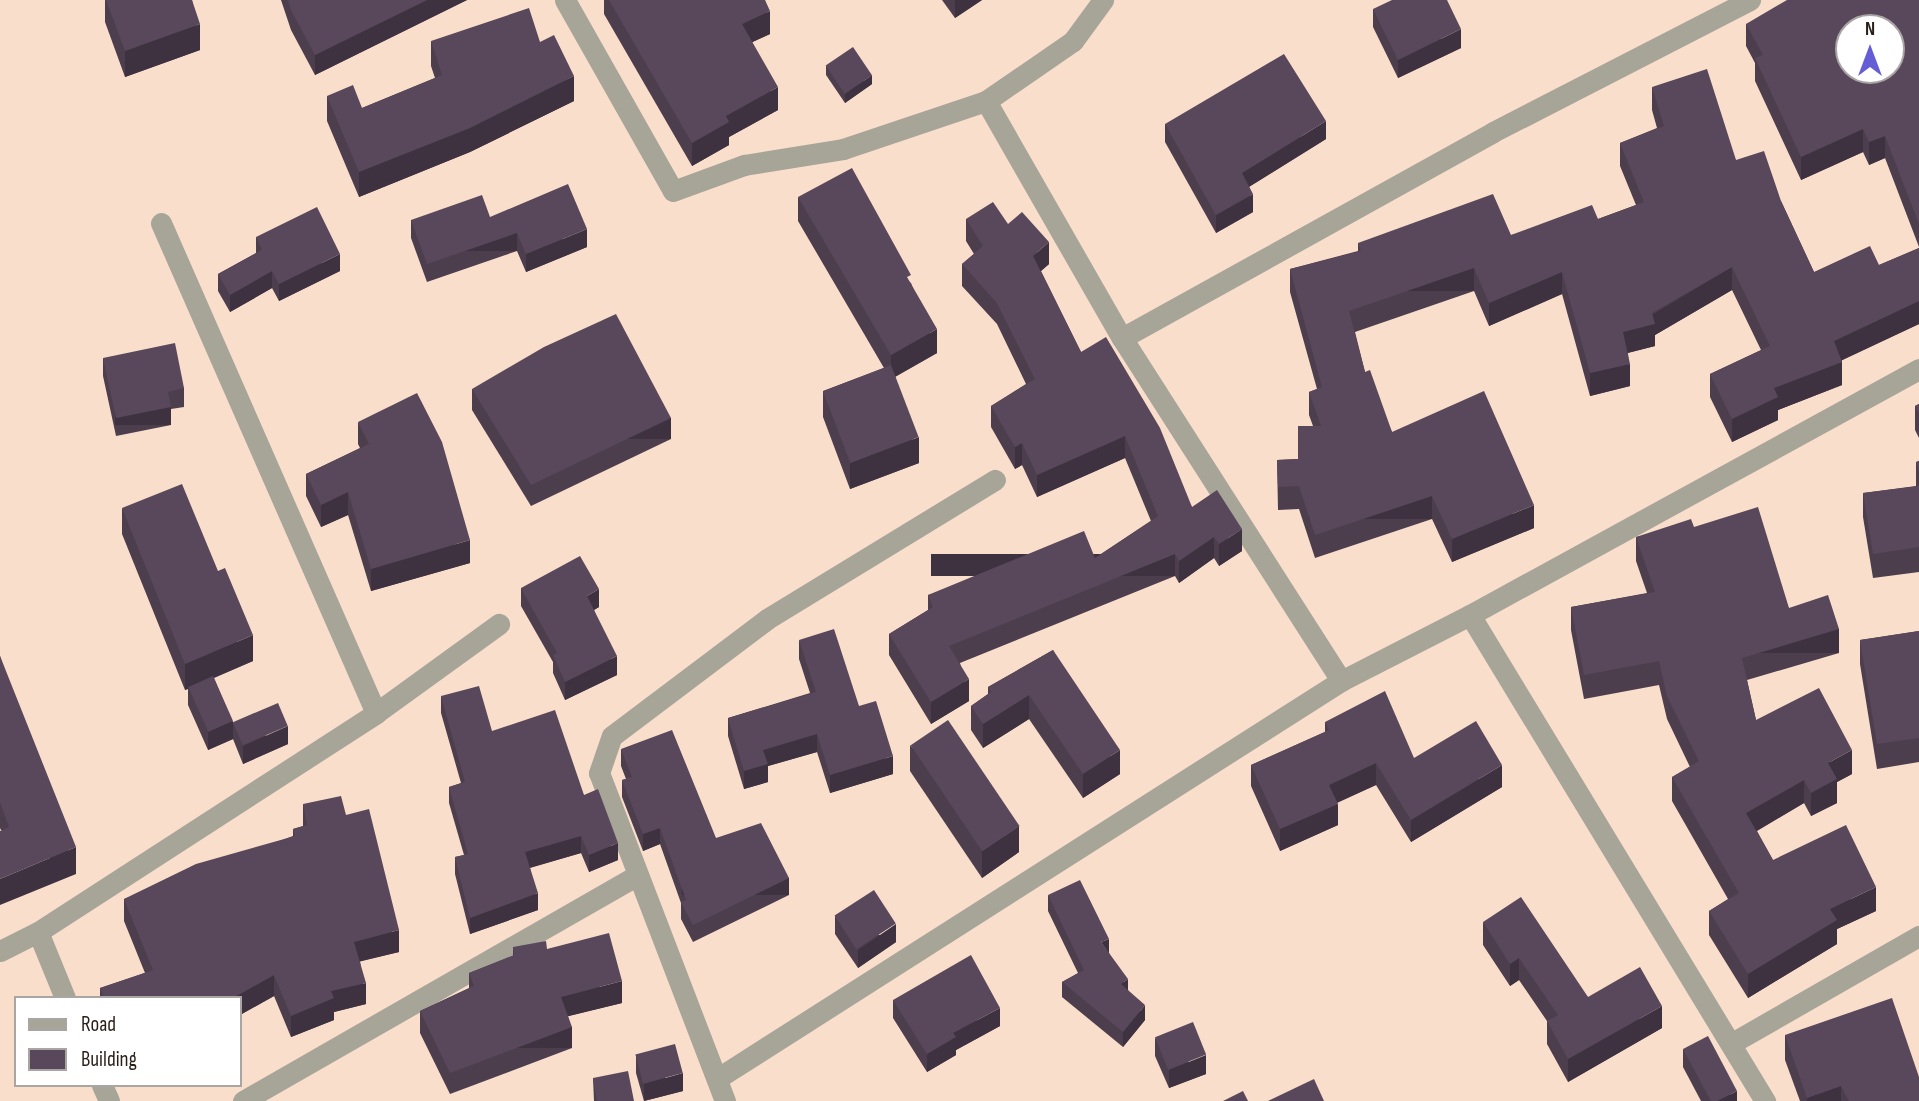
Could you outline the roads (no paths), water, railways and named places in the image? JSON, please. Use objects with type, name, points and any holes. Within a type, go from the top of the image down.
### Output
[{"type":"street","points":[[565,0],[673,191],[744,165],[843,149],[986,101],[1073,41],[1103,0]]},
{"type":"street","points":[[1122,338],[1493,132],[1750,0]]},
{"type":"street","points":[[986,101],[1122,338],[1341,681]]},
{"type":"street","points":[[160,223],[376,713]]},
{"type":"street","points":[[718,1078],[1341,681],[1471,615],[1919,369]]},
{"type":"street","points":[[724,1101],[718,1078],[599,773],[612,736],[766,619],[995,480]]},
{"type":"street","points":[[1471,615],[1765,1101]]},
{"type":"street","points":[[0,951],[38,932],[376,713],[499,624]]},
{"type":"street","points":[[243,1101],[637,875]]},
{"type":"street","points":[[38,932],[64,996]]},
{"type":"street","points":[[1732,1043],[1919,936]]}]
